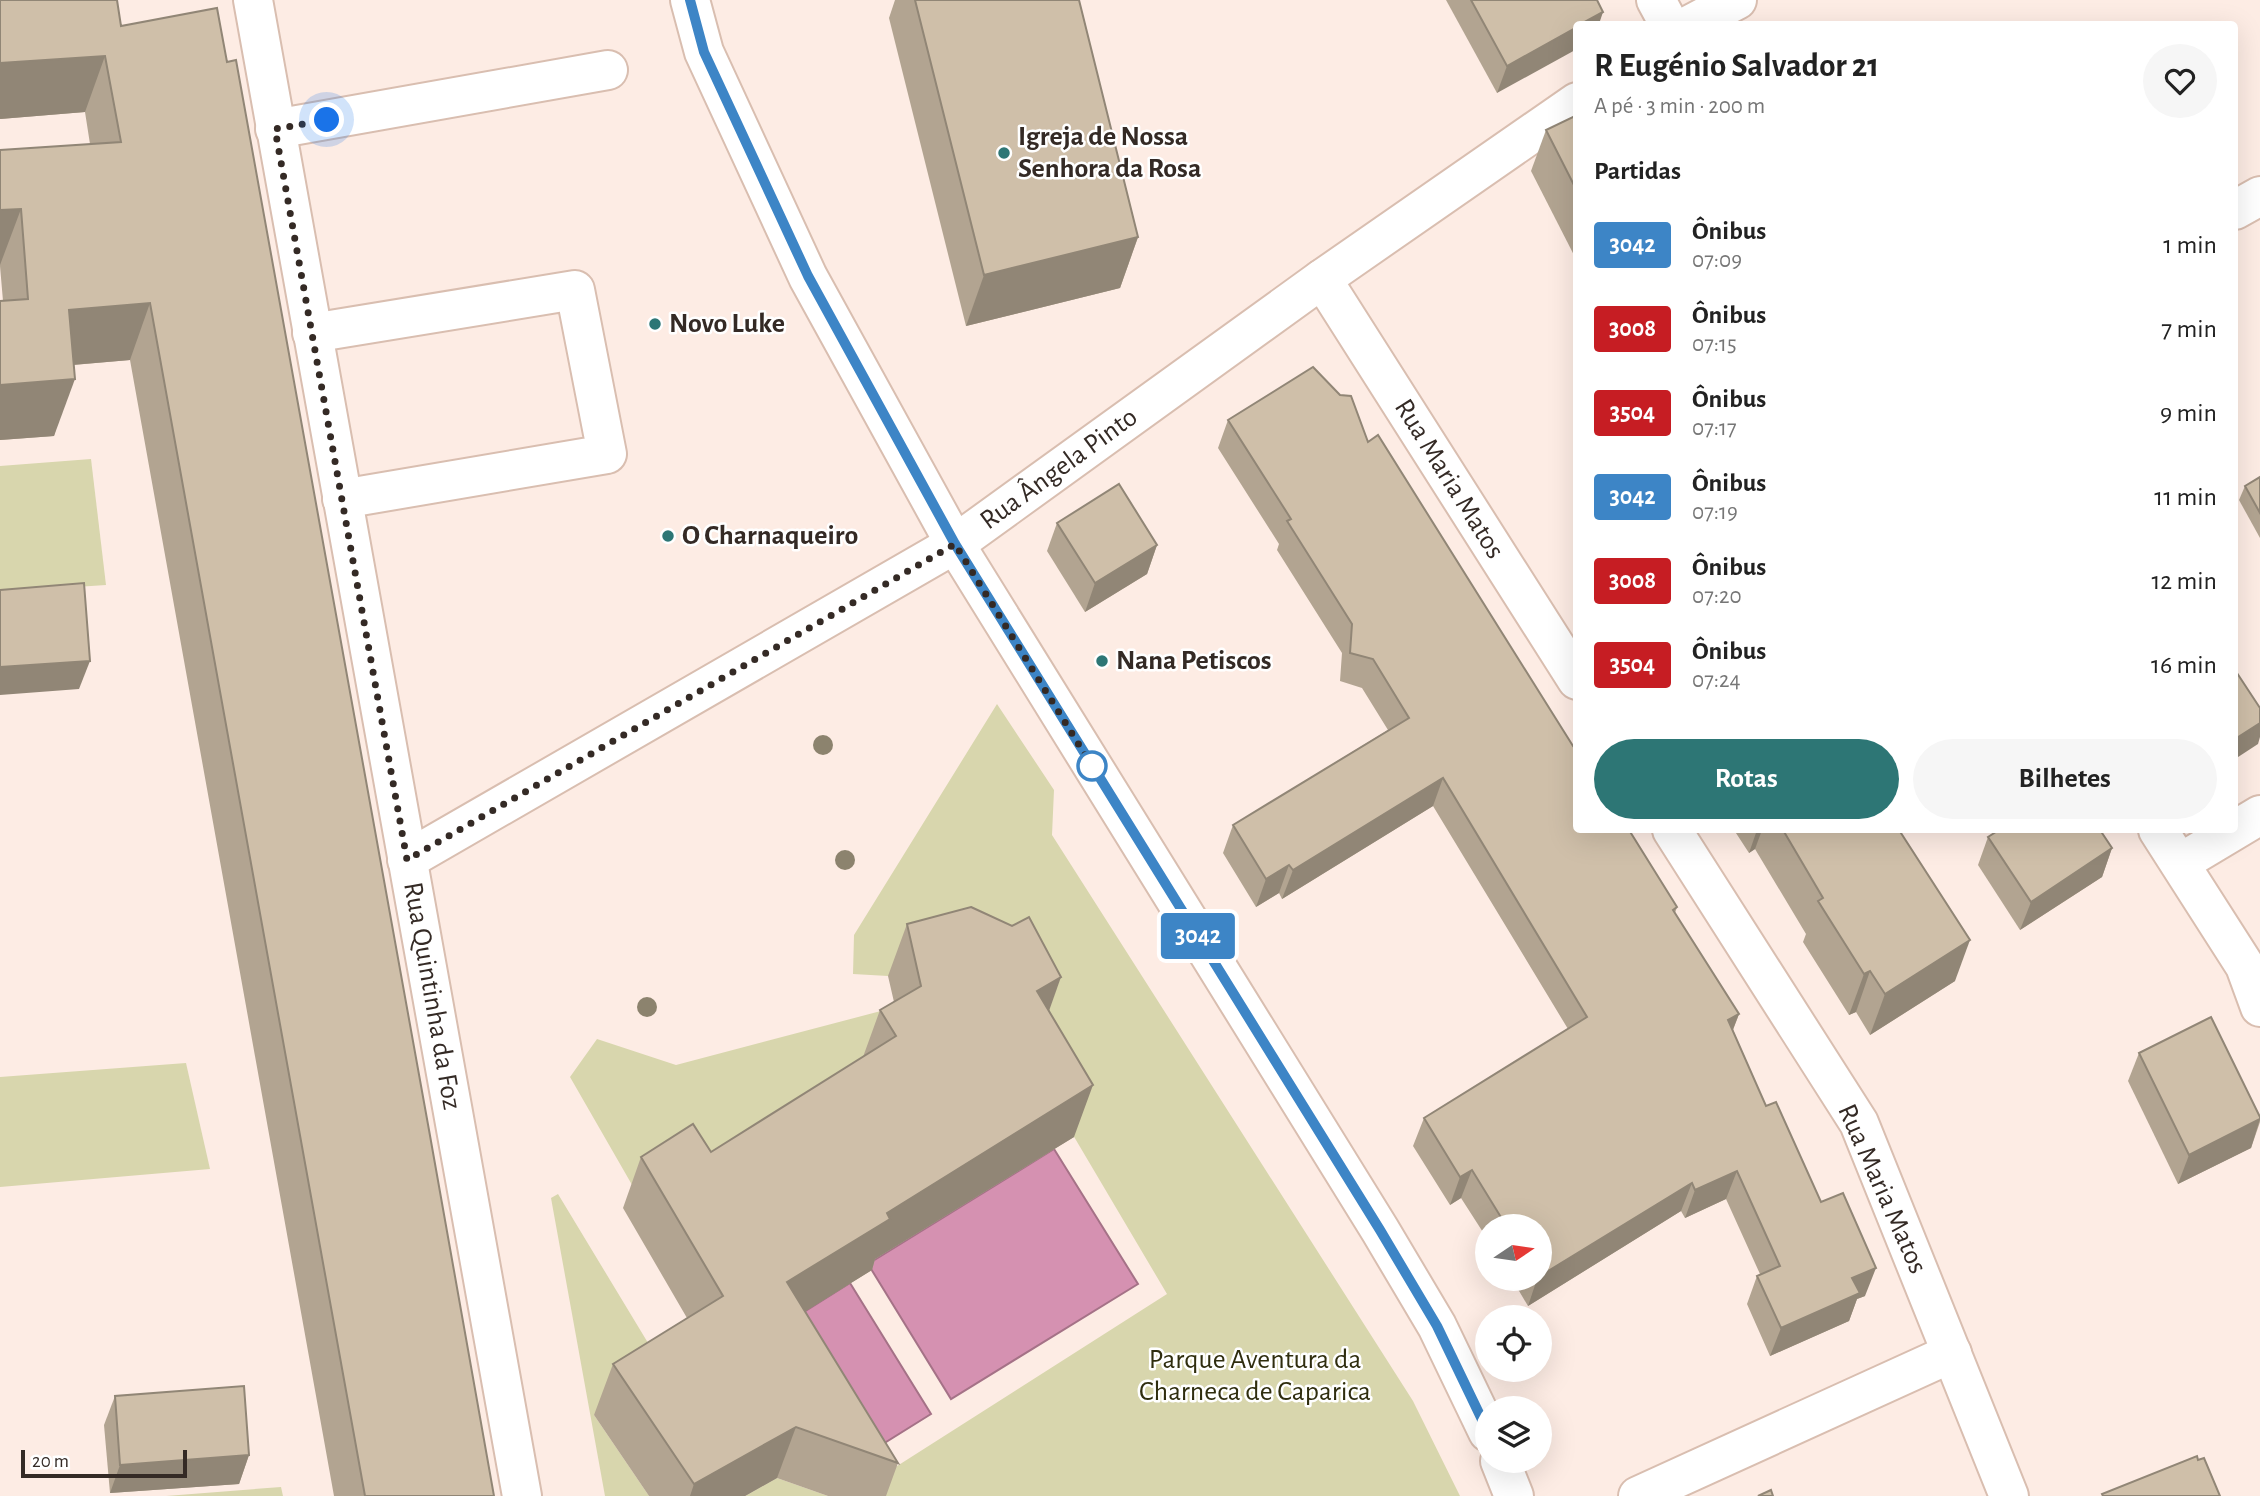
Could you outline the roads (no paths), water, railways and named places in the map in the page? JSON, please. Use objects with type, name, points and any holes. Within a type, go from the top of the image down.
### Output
[{"type":"street","name":"Rua Quintinha da Foz","points":[[253,0],[522,1496]]},
{"type":"street","points":[[690,0],[704,52],[808,276],[955,544],[1380,1230],[1437,1326],[1475,1405]]},
{"type":"street","points":[[1656,0],[1667,21]]},
{"type":"street","points":[[1697,21],[1737,0]]},
{"type":"street","points":[[275,129],[608,70]]},
{"type":"street","name":"Rua Ângela Pinto","points":[[407,860],[955,544],[1322,279],[1573,105]]},
{"type":"street","points":[[2238,208],[2260,196]]},
{"type":"street","name":"Rua Maria Matos","points":[[1322,279],[1573,674]]},
{"type":"street","points":[[312,332],[575,290],[607,454],[342,499]]},
{"type":"street","points":[[2238,828],[2260,815]]},
{"type":"street","name":"Rua Maria Matos","points":[[1674,833],[1859,1123],[2009,1496]]},
{"type":"street","points":[[2160,833],[2245,966],[2260,1007]]},
{"type":"street","points":[[2180,863],[2230,833]]},
{"type":"street","points":[[1638,1496],[1952,1353]]},
{"type":"street","points":[[1505,1473],[1514,1496]]},
{"type":"place","name":"Igreja de Nossa Senhora da Rosa","points":[[1004,153]]},
{"type":"place","name":"Novo Luke","points":[[655,324]]},
{"type":"place","name":"O Charnaqueiro","points":[[668,536]]},
{"type":"place","name":"Nana Petiscos","points":[[1102,661]]},
{"type":"park label","name":"Parque Aventura da Charneca de Caparica","points":[[1255,1376]]}]
